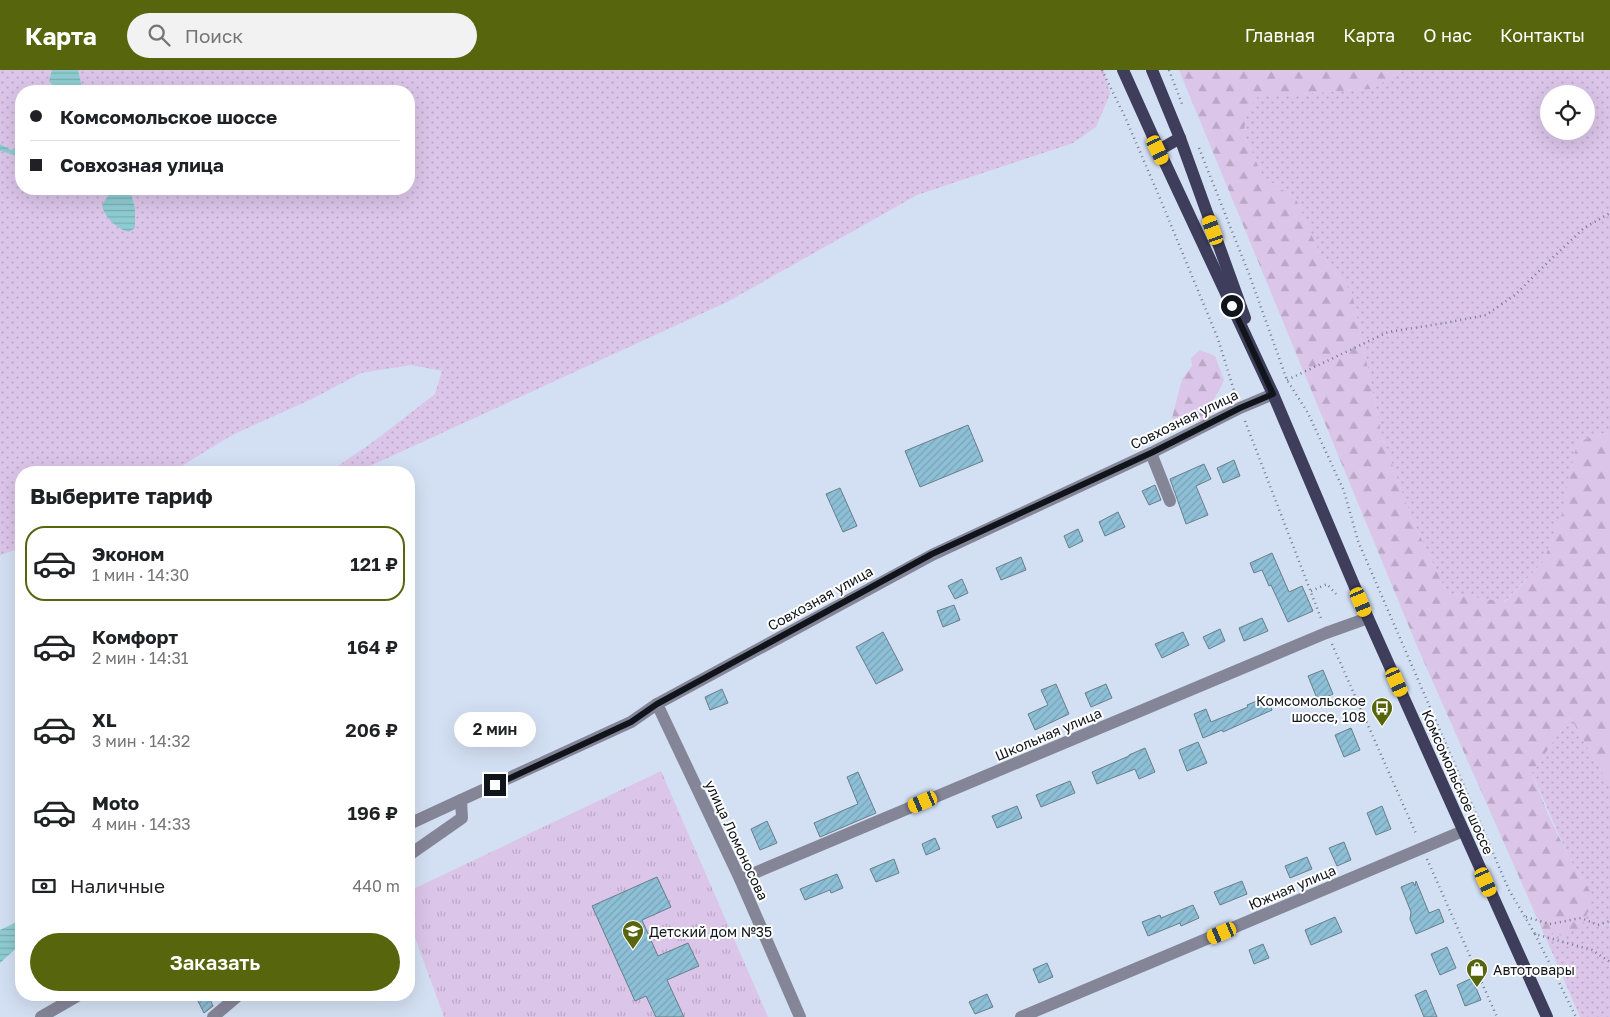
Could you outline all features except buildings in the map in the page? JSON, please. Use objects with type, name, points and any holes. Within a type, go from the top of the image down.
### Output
[{"type":"main road","name":"Комсомольское шоссе","points":[[1123,70],[1158,150],[1273,394],[1368,618],[1547,1017]]},
{"type":"main road","name":"Комсомольское шоссе","points":[[1152,70],[1180,138],[1273,394]]},
{"type":"main road","points":[[1158,150],[1180,138]]},
{"type":"street","name":"Совхозная улица","points":[[415,821],[631,722],[657,704],[932,554],[1151,453],[1240,408],[1273,394]]},
{"type":"street","points":[[1151,453],[1170,501]]},
{"type":"street","name":"Школьная улица","points":[[740,879],[1326,633],[1368,618]]},
{"type":"street","name":"улица Ломоносова","points":[[657,704],[740,879],[800,1017]]},
{"type":"street","points":[[415,852],[462,818],[461,800]]},
{"type":"street","name":"Южная улица","points":[[1021,1017],[1463,831]]},
{"type":"street","points":[[40,1017],[68,1001]]},
{"type":"street","points":[[212,1017],[232,1001]]},
{"type":"path","points":[[1102,70],[1136,141],[1218,339],[1240,408],[1326,633],[1497,1017]]},
{"type":"path","points":[[1169,70],[1183,107]]},
{"type":"path","points":[[1198,144],[1249,274],[1287,380],[1308,413],[1344,491],[1361,549],[1509,890],[1535,934],[1576,1017]]},
{"type":"path","points":[[1287,380],[1388,332],[1486,315],[1515,295],[1584,228],[1610,213]]},
{"type":"path","points":[[1310,591],[1327,584],[1336,594]]},
{"type":"path","points":[[1526,917],[1550,924],[1581,918],[1598,925],[1610,921]]},
{"type":"path","points":[[1535,934],[1592,950],[1610,962]]},
{"type":"green space","points":[[0,70],[52,70],[50,81],[53,85],[15,85],[15,148],[11,150],[0,144]]},
{"type":"green space","points":[[78,70],[1104,70],[1110,94],[1096,127],[1073,143],[917,195],[727,302],[370,466],[338,466],[373,442],[435,394],[442,371],[411,365],[361,373],[314,398],[232,435],[182,466],[15,466],[15,550],[0,555],[0,151],[15,155],[15,195],[108,195],[102,205],[129,232],[135,228],[135,208],[132,195],[415,195],[415,85],[82,85]]},
{"type":"green space","points":[[1179,70],[1404,70],[1371,89],[1259,95],[1246,113],[1244,134],[1263,177],[1296,199],[1320,254],[1352,293],[1382,436],[1411,517],[1447,593],[1505,602],[1543,562],[1562,514],[1577,442],[1604,433],[1610,434],[1610,786],[1570,717],[1532,773],[1548,814],[1569,858],[1590,891],[1591,906],[1580,928],[1562,936],[1542,929],[1417,646]]},
{"type":"green space","points":[[1404,70],[1610,70],[1610,434],[1604,433],[1577,442],[1562,514],[1543,562],[1504,602],[1447,593],[1411,517],[1382,436],[1352,293],[1320,254],[1296,199],[1263,177],[1244,134],[1246,113],[1259,94],[1297,94],[1371,89]]},
{"type":"green space","points":[[1200,350],[1215,356],[1224,380],[1212,402],[1213,410],[1209,418],[1201,421],[1178,422],[1172,418],[1182,379],[1192,366],[1191,358]]},
{"type":"green space","points":[[1570,717],[1610,786],[1610,1017],[1580,1017],[1542,929],[1562,936],[1590,891],[1569,858],[1532,773]]},
{"type":"green space","points":[[661,771],[768,1017],[444,1017],[415,937],[415,888]]},
{"type":"shaded area","points":[[52,70],[78,70],[82,85],[53,85],[49,81]]},
{"type":"shaded area","points":[[0,144],[11,150],[15,148],[15,155],[0,151]]},
{"type":"shaded area","points":[[108,195],[132,195],[135,208],[135,228],[129,232],[120,228],[105,214],[102,205]]},
{"type":"shaded area","points":[[15,923],[15,949],[0,963],[0,930]]},
{"type":"place","name":"Комсомольское шоссе, 108","points":[[1382,727]]},
{"type":"place","name":"Детский дом №35","points":[[633,950]]},
{"type":"place","name":"Автотовары","points":[[1477,988]]},
{"type":"route","points":[[495,785],[631,722],[657,704],[932,554],[1151,453],[1240,408],[1273,394],[1232,306]]}]
